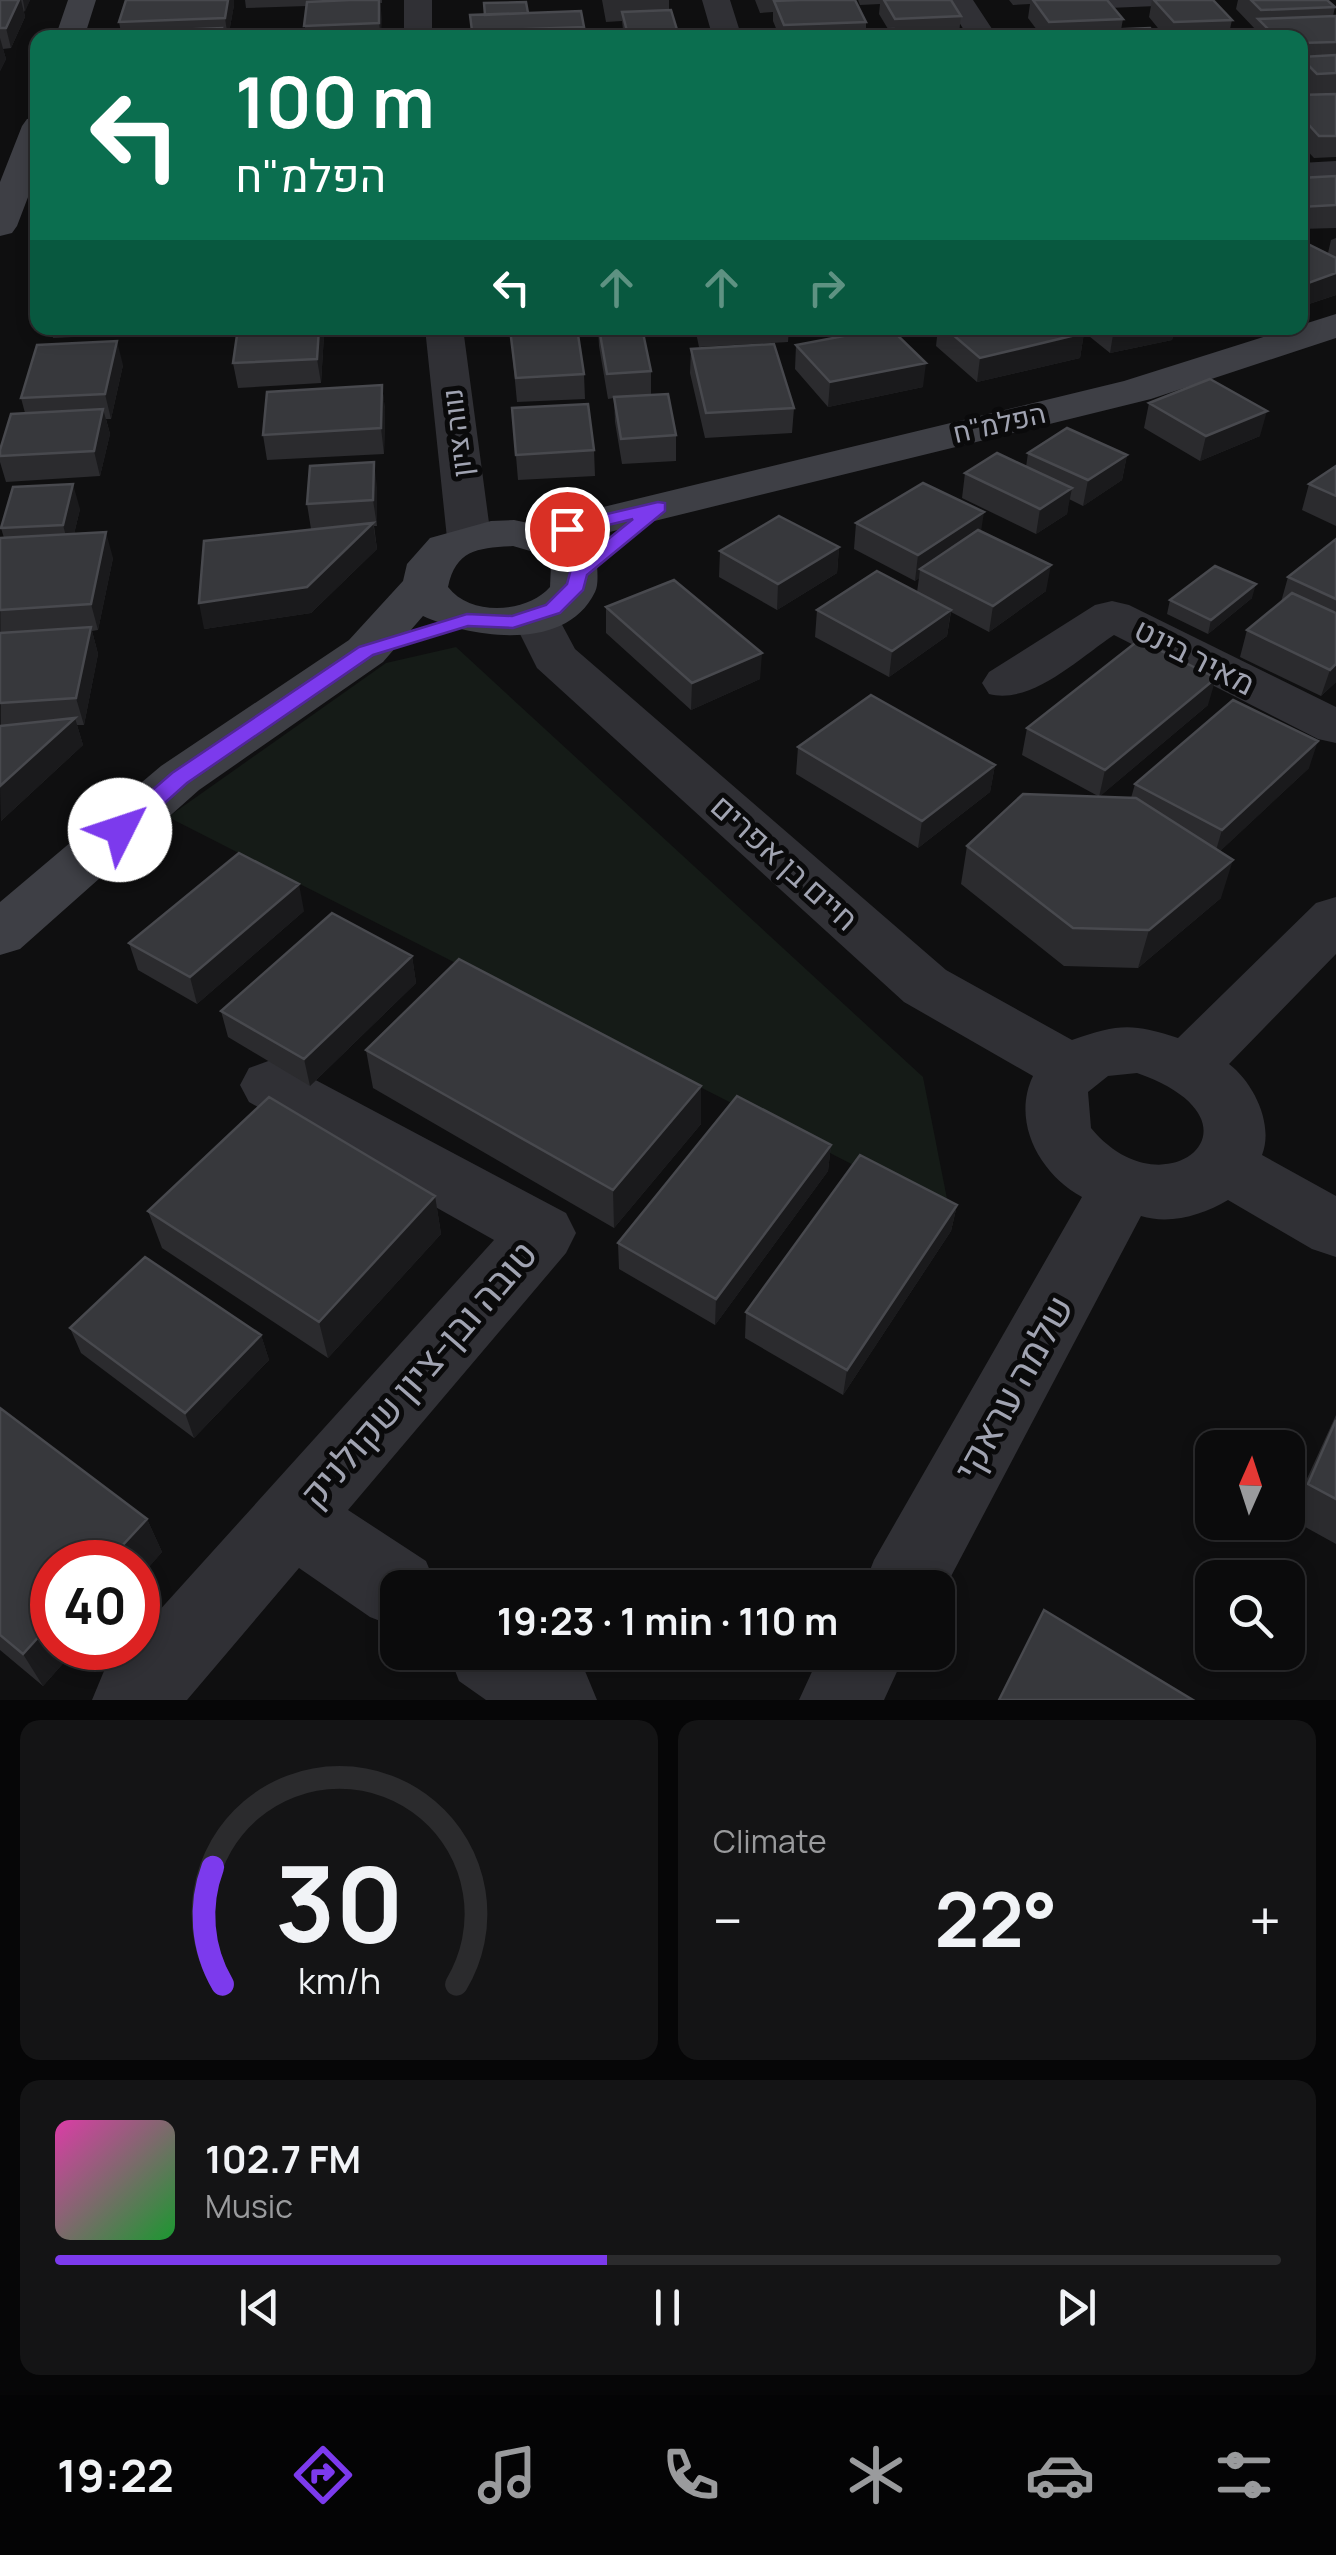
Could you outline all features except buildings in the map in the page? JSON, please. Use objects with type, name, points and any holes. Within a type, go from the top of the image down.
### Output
[{"type":"street","points":[[72,30],[82,0]]},
{"type":"street","points":[[418,0],[418,30]]},
{"type":"street","points":[[716,0],[725,30]]},
{"type":"street","points":[[959,0],[979,30]]},
{"type":"street","points":[[0,226],[30,153]]},
{"type":"street","points":[[1308,173],[1336,171]]},
{"type":"street","name":"הפלמ\"ח","points":[[1308,334],[1336,325]]},
{"type":"street","name":"נווה ציון","points":[[445,335],[469,538]]},
{"type":"street","name":"הפלמ\"ח","points":[[469,538],[491,534],[536,537],[1137,390],[1305,335]]},
{"type":"street","name":"הפלמ\"ח","points":[[535,616],[567,598],[576,586],[578,573],[658,507]]},
{"type":"street","points":[[536,537],[566,551],[578,573]]},
{"type":"street","points":[[0,934],[180,778],[366,651],[424,586],[434,558],[469,538]]},
{"type":"street","points":[[424,586],[431,600],[446,612],[467,620],[513,622],[535,616]]},
{"type":"street","name":"מאיר בינט","points":[[1007,683],[1112,615],[1336,727]]},
{"type":"street","name":"חיים בן אפרים","points":[[535,616],[554,656],[925,986],[1070,1068]]},
{"type":"street","points":[[366,651],[467,620]]},
{"type":"street","points":[[1190,1065],[1336,918]]},
{"type":"street","points":[[1112,1050],[1165,1054],[1190,1065],[1213,1082],[1228,1102],[1237,1124],[1236,1147],[1226,1167],[1208,1182],[1182,1191],[1154,1192],[1123,1186],[1098,1174],[1076,1156],[1061,1136],[1054,1112],[1058,1088],[1070,1068],[1089,1056],[1112,1050]]},
{"type":"street","name":"טובה ובן-ציון שקולניק","points":[[133,1700],[542,1233],[270,1085]]},
{"type":"street","points":[[1226,1167],[1336,1228]]},
{"type":"street","name":"שלמה עראקי","points":[[912,1570],[1123,1186]]},
{"type":"street","name":"טובה ובן-ציון שקולניק","points":[[292,1518],[380,1577]]},
{"type":"street","points":[[514,1670],[556,1700]]},
{"type":"street","points":[[840,1700],[856,1670]]},
{"type":"lane","points":[[1109,4],[1204,0]]},
{"type":"shaded area","points":[[456,647],[923,1077],[950,1214],[168,817],[386,663]]},
{"type":"route","points":[[120,830],[180,778],[366,651],[467,620],[513,622],[553,609],[576,586],[578,573],[658,507],[567,529]]}]
